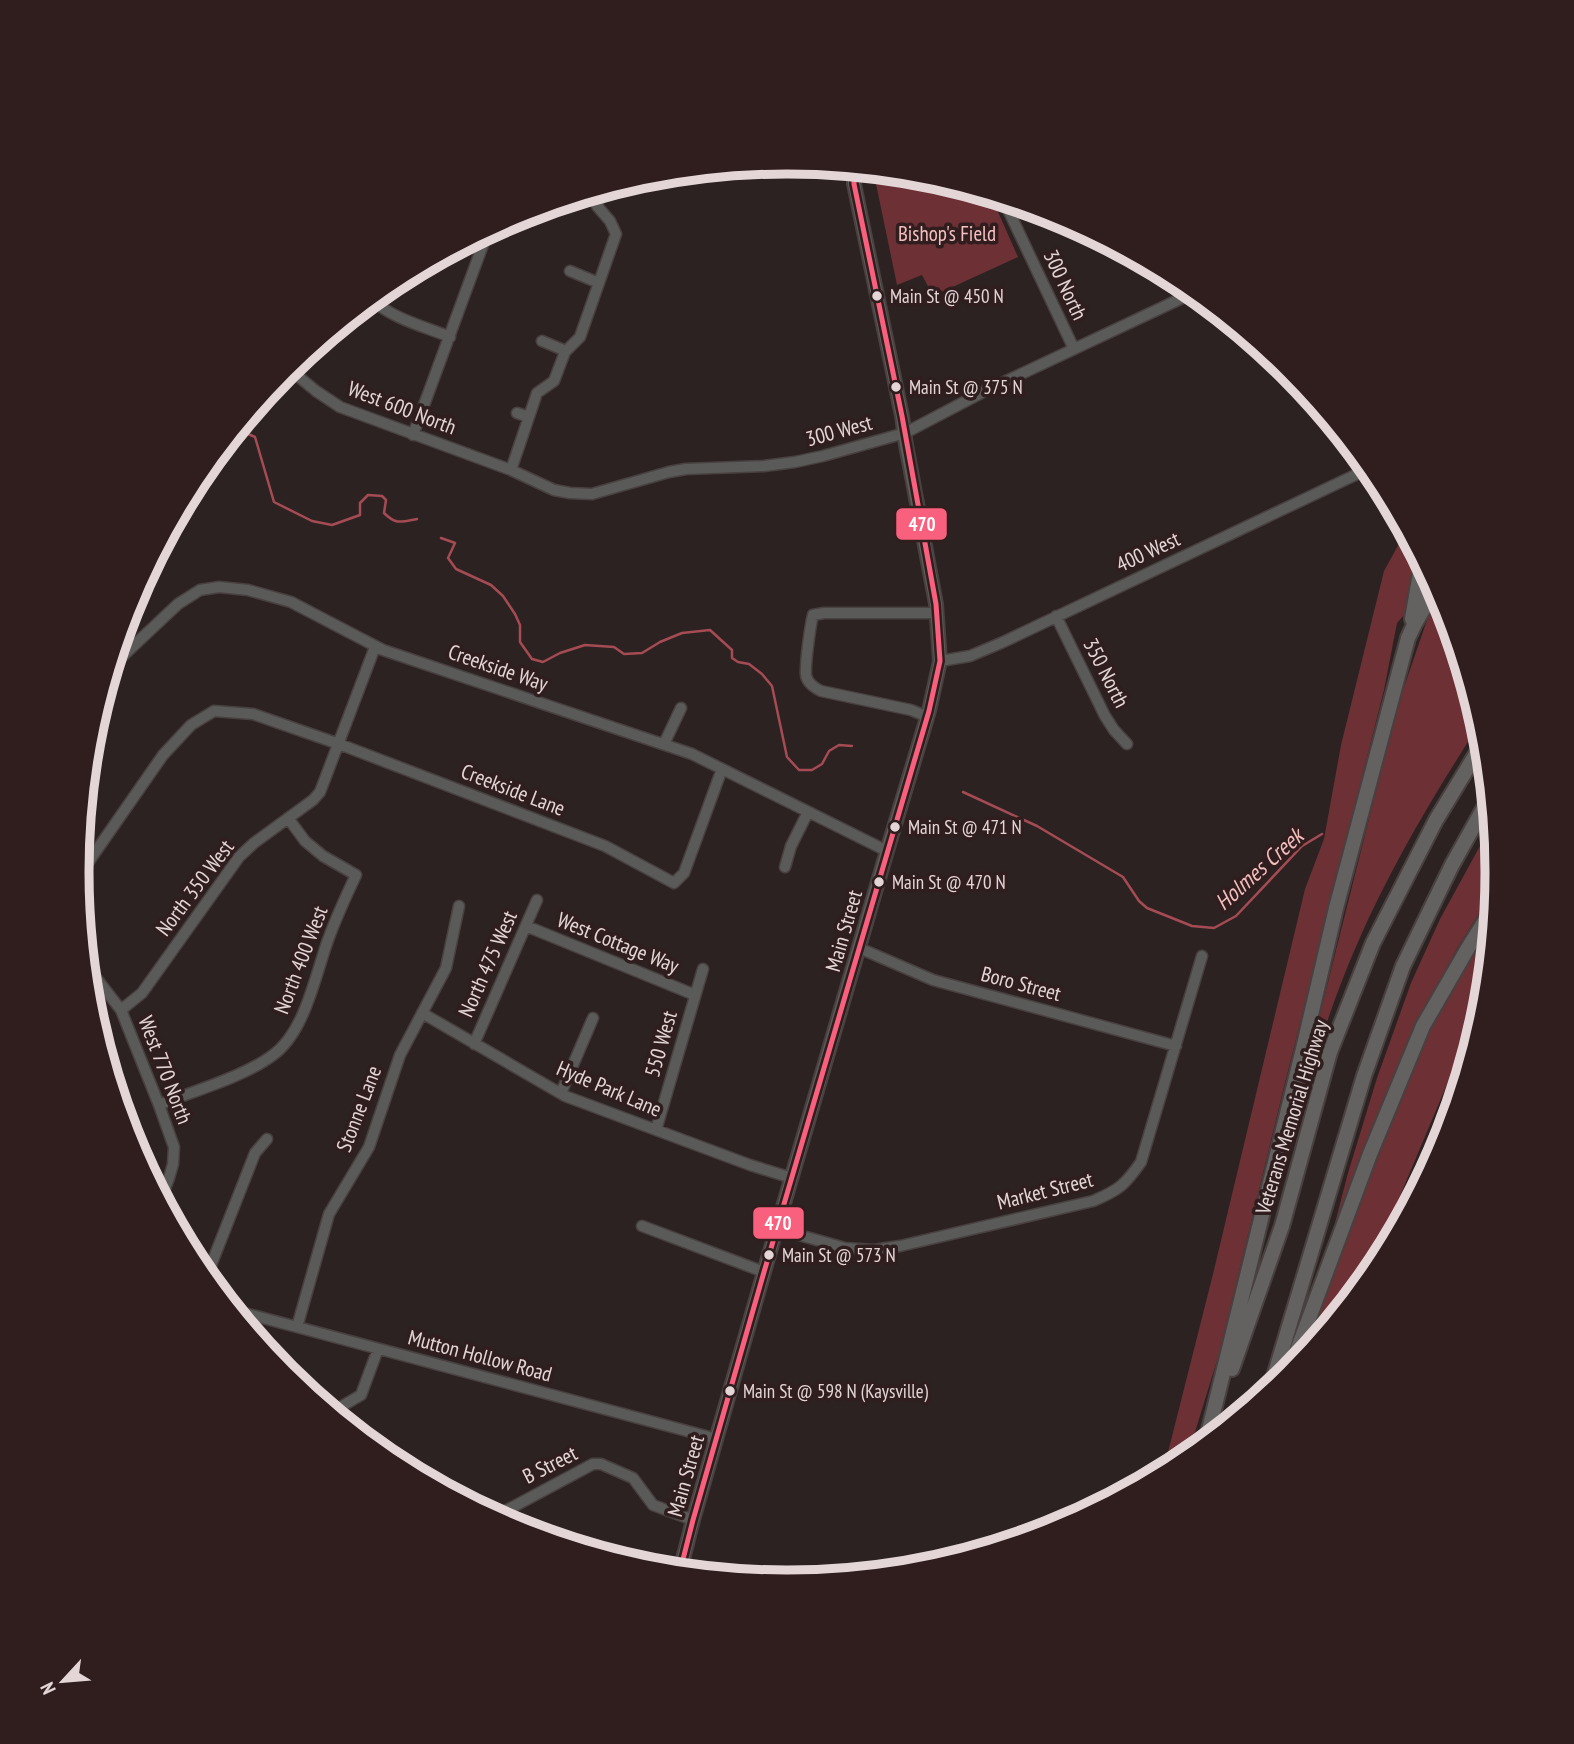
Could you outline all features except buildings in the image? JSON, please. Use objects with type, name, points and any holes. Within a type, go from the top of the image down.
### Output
[{"type":"highway","points":[[1210,1428],[1339,895],[1408,638],[1420,579]]},
{"type":"highway","points":[[1408,638],[1430,600]]},
{"type":"highway","name":"Veterans Memorial Highway","points":[[1212,1426],[1282,1226],[1330,1052],[1373,943],[1436,820],[1475,756]]},
{"type":"highway","points":[[1276,1368],[1364,1076],[1403,966],[1482,812]]},
{"type":"highway","points":[[1298,1347],[1370,1154],[1423,1026],[1482,925]]},
{"type":"main road","name":"Main Street","points":[[683,1562],[764,1272],[928,717],[940,661],[937,613],[905,433],[854,178]]},
{"type":"street","points":[[511,470],[537,393],[554,381],[566,351],[580,337],[616,234],[610,221],[597,206],[599,200]]},
{"type":"street","name":"300 North","points":[[1008,210],[1074,349]]},
{"type":"street","points":[[413,435],[484,244]]},
{"type":"street","points":[[570,271],[599,282]]},
{"type":"street","name":"300 West","points":[[511,470],[554,490],[592,494],[686,469],[764,466],[823,456],[905,433],[985,391],[1183,298]]},
{"type":"street","points":[[379,306],[450,337]]},
{"type":"street","points":[[542,341],[566,351]]},
{"type":"street","name":"West 600 North","points":[[297,376],[340,407],[511,470]]},
{"type":"street","points":[[517,413],[529,417]]},
{"type":"street","name":"400 West","points":[[940,661],[970,656],[1359,473]]},
{"type":"street","name":"Creekside Way","points":[[124,655],[178,604],[200,590],[219,587],[248,590],[291,602],[375,647],[692,754],[887,851]]},
{"type":"street","points":[[928,717],[911,710],[821,691],[813,686],[806,676],[810,624],[813,615],[824,613],[937,613]]},
{"type":"street","name":"350 North","points":[[1056,617],[1105,716],[1127,744]]},
{"type":"street","name":"North 350 West","points":[[121,1010],[142,993],[239,857],[320,792],[375,647]]},
{"type":"street","points":[[664,744],[681,708]]},
{"type":"street","name":"Creekside Lane","points":[[90,860],[163,755],[191,725],[214,711],[253,714],[339,744],[605,846],[674,883],[684,873],[723,769]]},
{"type":"street","points":[[785,867],[791,846],[808,812]]},
{"type":"street","name":"North 400 West","points":[[159,1105],[246,1070],[273,1056],[290,1040],[300,1020],[329,938],[356,875],[323,856],[304,841],[288,818]]},
{"type":"street","name":"North 475 West","points":[[474,1044],[537,900]]},
{"type":"street","name":"Stonne Lane","points":[[297,1327],[329,1214],[369,1147],[400,1055],[446,968],[459,906]]},
{"type":"street","name":"West Cottage Way","points":[[526,926],[695,995]]},
{"type":"street","name":"Boro Street","points":[[859,948],[933,979],[1176,1046]]},
{"type":"street","name":"Market Street","points":[[778,1229],[845,1248],[874,1250],[1093,1201],[1115,1191],[1141,1162],[1202,956]]},
{"type":"street","name":"550 West","points":[[656,1130],[703,969]]},
{"type":"street","name":"West 770 North","points":[[98,981],[121,1010],[174,1147],[173,1164],[165,1188]]},
{"type":"street","name":"Hyde Park Lane","points":[[422,1013],[561,1093],[750,1165],[792,1178]]},
{"type":"street","points":[[561,1093],[593,1018]]},
{"type":"street","points":[[211,1266],[255,1153],[267,1139]]},
{"type":"street","points":[[642,1226],[764,1272]]},
{"type":"street","name":"Mutton Hollow Road","points":[[247,1314],[717,1438]]},
{"type":"street","points":[[339,1407],[361,1395],[378,1349]]},
{"type":"street","name":"B Street","points":[[506,1511],[584,1467],[601,1464],[633,1478],[653,1505],[693,1520]]},
{"type":"green space","name":"Bishop's Field","points":[[878,180],[923,188],[996,206],[1018,257],[933,296],[922,275],[897,285],[876,184]]},
{"type":"green space","points":[[1401,541],[1416,573],[1405,614],[1397,623],[1384,690],[1219,1354],[1193,1440],[1167,1457],[1305,889],[1324,839],[1341,745],[1384,571]]},
{"type":"green space","points":[[1433,609],[1448,648],[1471,737],[1414,830],[1358,942],[1323,1035],[1277,1196],[1272,1205],[1383,763],[1403,690]]},
{"type":"green space","points":[[1484,839],[1484,906],[1424,1011],[1339,1219],[1335,1223],[1377,1078],[1411,983],[1440,919]]},
{"type":"green space","points":[[1481,940],[1462,1049],[1386,1229],[1341,1297],[1313,1331],[1368,1182],[1432,1025]]},
{"type":"waterway","name":"Holmes Creek","points":[[245,433],[255,437],[274,502],[312,521],[332,525],[360,515],[360,503],[368,495],[382,496],[386,500],[384,513],[395,521],[417,519]]},
{"type":"waterway","name":"Holmes Creek","points":[[441,538],[455,543],[448,558],[456,569],[491,585],[503,596],[520,625],[520,642],[532,659],[543,662],[585,645],[614,647],[624,654],[642,653],[682,633],[710,630],[732,650],[732,658],[749,664],[772,686],[787,757],[799,770],[812,770],[822,764],[829,751],[839,745],[852,746]]},
{"type":"waterway","name":"Holmes Creek","points":[[963,792],[1037,826],[1123,877],[1147,908],[1192,926],[1214,928],[1236,916],[1302,846],[1322,834]]},
{"type":"transit line","name":"470","points":[[682,1562],[764,1272],[929,711],[940,661],[936,604],[902,416],[854,178]]},
{"type":"place","name":"Main St @ 450 N","points":[[877,296]]},
{"type":"place","name":"Main St @ 375 N","points":[[896,387]]},
{"type":"place","name":"Main St @ 471 N","points":[[895,827]]},
{"type":"place","name":"Main St @ 470 N","points":[[879,882]]},
{"type":"place","name":"Main St @ 573 N","points":[[769,1255]]},
{"type":"place","name":"Main St @ 598 N (Kaysville)","points":[[730,1391]]}]
